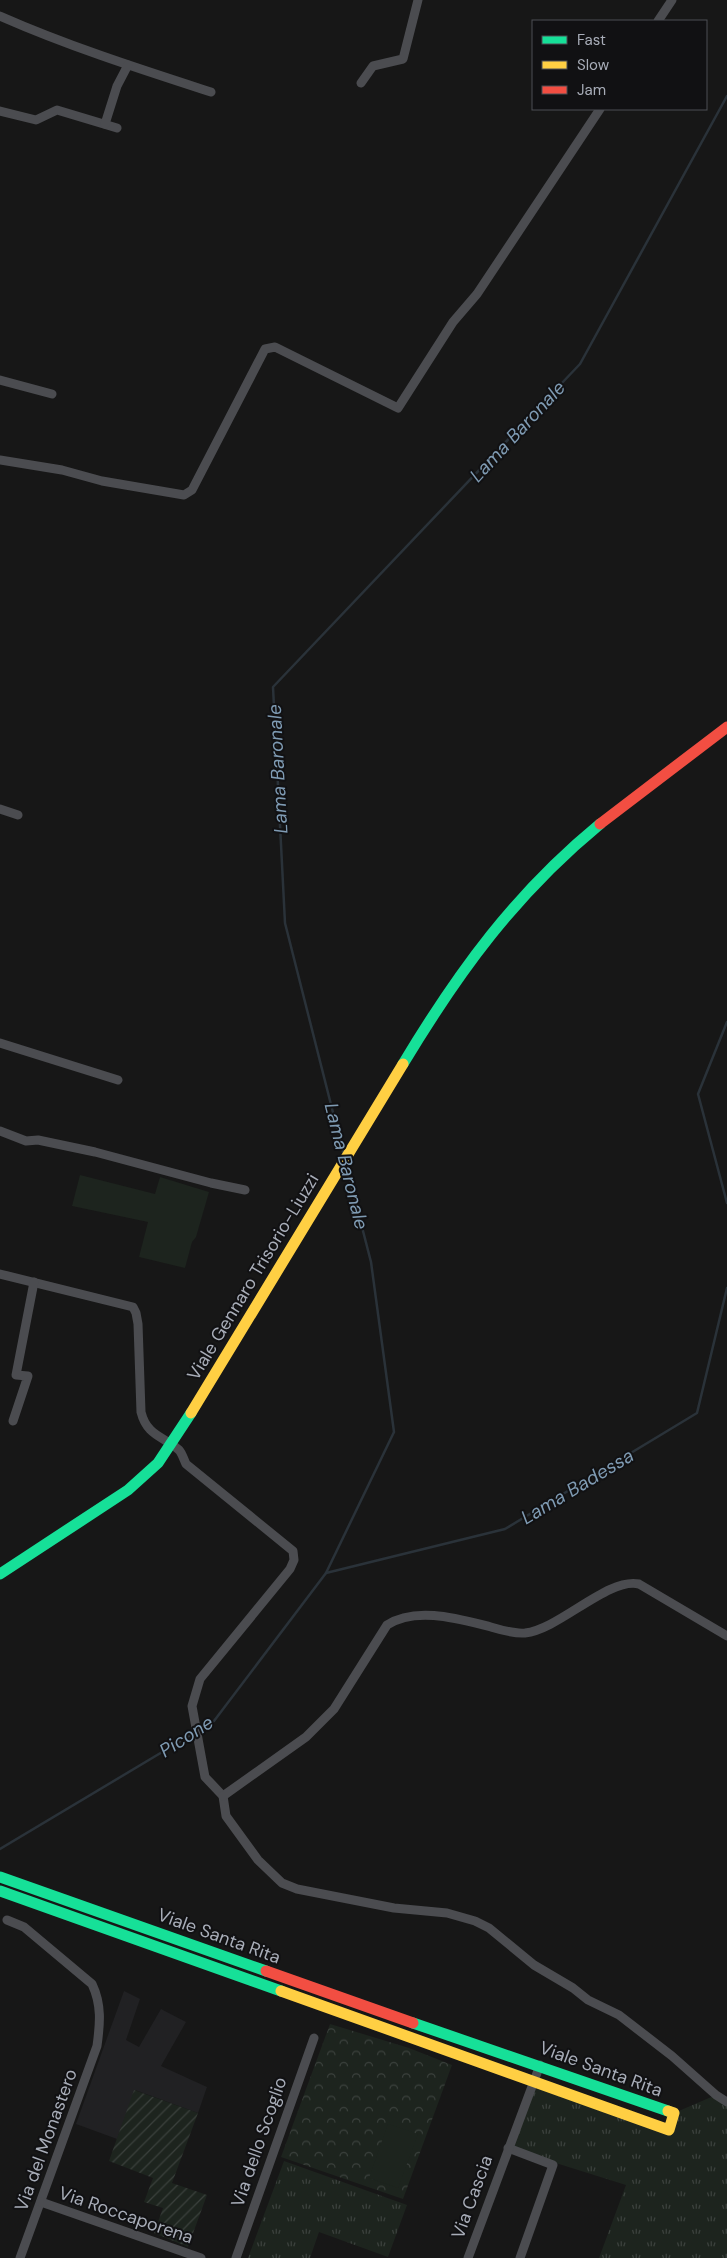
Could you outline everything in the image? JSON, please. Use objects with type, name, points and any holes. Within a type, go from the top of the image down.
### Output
[{"type":"street","points":[[361,83],[373,66],[403,59],[418,0]]},
{"type":"street","points":[[659,20],[672,0]]},
{"type":"street","points":[[0,16],[32,30],[128,65],[211,92]]},
{"type":"street","points":[[105,124],[117,86],[128,65]]},
{"type":"street","points":[[0,111],[36,120],[58,110],[117,128]]},
{"type":"street","points":[[0,460],[62,470],[102,481],[184,495],[192,490],[265,349],[275,347],[398,408],[453,322],[476,294],[599,110]]},
{"type":"street","points":[[0,380],[52,394]]},
{"type":"street","name":"Viale Gennaro Trisorio-Liuzzi","points":[[0,1574],[128,1490],[158,1463],[171,1445],[419,1036],[483,943],[518,902],[587,834],[636,794],[727,727]]},
{"type":"street","points":[[0,809],[18,815]]},
{"type":"street","points":[[0,1043],[118,1080]]},
{"type":"street","points":[[0,1131],[26,1141],[38,1140],[95,1152],[211,1183],[245,1190]]},
{"type":"street","points":[[0,1274],[133,1307],[138,1324],[141,1412],[144,1423],[151,1431],[180,1451],[186,1464],[293,1551],[294,1560],[290,1569],[200,1679],[192,1706],[205,1777],[223,1796],[226,1816],[258,1860],[282,1883],[297,1889],[394,1908],[447,1913],[475,1921],[489,1928],[534,1964],[573,1988],[588,2000],[619,2015],[727,2102]]},
{"type":"street","points":[[13,1421],[28,1376],[16,1375],[34,1282]]},
{"type":"street","points":[[223,1796],[306,1737],[334,1709],[387,1625],[398,1618],[439,1615],[523,1633],[556,1621],[615,1588],[631,1582],[639,1584],[727,1636]]},
{"type":"street","name":"Viale Santa Rita","points":[[0,1877],[401,2020],[540,2065],[674,2114],[669,2130],[534,2080],[0,1891]]},
{"type":"street","name":"Via del Monastero","points":[[7,1920],[24,1927],[92,1984],[99,2004],[97,2046],[20,2258]]},
{"type":"street","points":[[397,2032],[401,2020]]},
{"type":"street","name":"Via dello Scoglio","points":[[236,2258],[314,2038]]},
{"type":"street","name":"Via Cascia","points":[[468,2258],[540,2065]]},
{"type":"street","name":"Via Cascia","points":[[508,2148],[553,2165],[520,2258]]},
{"type":"street","name":"Via Roccaporena","points":[[41,2202],[201,2258]]},
{"type":"shaded area","points":[[124,1991],[140,1999],[126,2040],[139,2047],[161,2009],[186,2022],[161,2066],[207,2087],[198,2113],[135,2090],[117,2139],[76,2124]]},
{"type":"green space","points":[[80,1175],[155,1194],[160,1177],[209,1192],[185,1268],[139,1257],[148,1222],[72,1206]]},
{"type":"green space","points":[[330,2024],[409,2048],[452,2065],[403,2199],[281,2157]]},
{"type":"green space","points":[[534,2080],[668,2130],[674,2113],[716,2095],[727,2102],[727,2258],[599,2258],[626,2185],[508,2148]]},
{"type":"green space","points":[[134,2090],[198,2113],[172,2183],[207,2195],[188,2247],[154,2233],[163,2208],[144,2202],[153,2178],[109,2161]]},
{"type":"green space","points":[[388,2124],[418,2134],[398,2188],[369,2178]]},
{"type":"green space","points":[[284,2161],[407,2205],[388,2257],[319,2232],[310,2258],[248,2258]]},
{"type":"waterway","name":"Lama Baronale","points":[[343,1152],[285,923],[273,687],[580,364],[727,96]]},
{"type":"waterway","name":"Lama Badessa","points":[[727,1022],[698,1094],[727,1203]]},
{"type":"waterway","name":"Lama Baronale","points":[[199,1730],[214,1721],[326,1573],[394,1432],[371,1262],[346,1165]]},
{"type":"waterway","name":"Lama Badessa","points":[[326,1573],[505,1529],[697,1413],[727,1288]]},
{"type":"waterway","name":"Picone","points":[[0,1849],[194,1733]]},
{"type":"traffic: fast","points":[[403,1064],[445,997],[491,935],[541,878],[600,824]]},
{"type":"traffic: fast","points":[[0,1574],[128,1490],[158,1463],[191,1413]]},
{"type":"traffic: fast","points":[[0,1877],[266,1971]]},
{"type":"traffic: fast","points":[[0,1891],[281,1991]]},
{"type":"traffic: fast","points":[[413,2023],[668,2111]]},
{"type":"traffic: slow","points":[[191,1413],[403,1064]]},
{"type":"traffic: slow","points":[[281,1991],[669,2130],[674,2113],[668,2111]]},
{"type":"traffic: jam","points":[[600,824],[727,727]]},
{"type":"traffic: jam","points":[[266,1971],[413,2023]]}]
